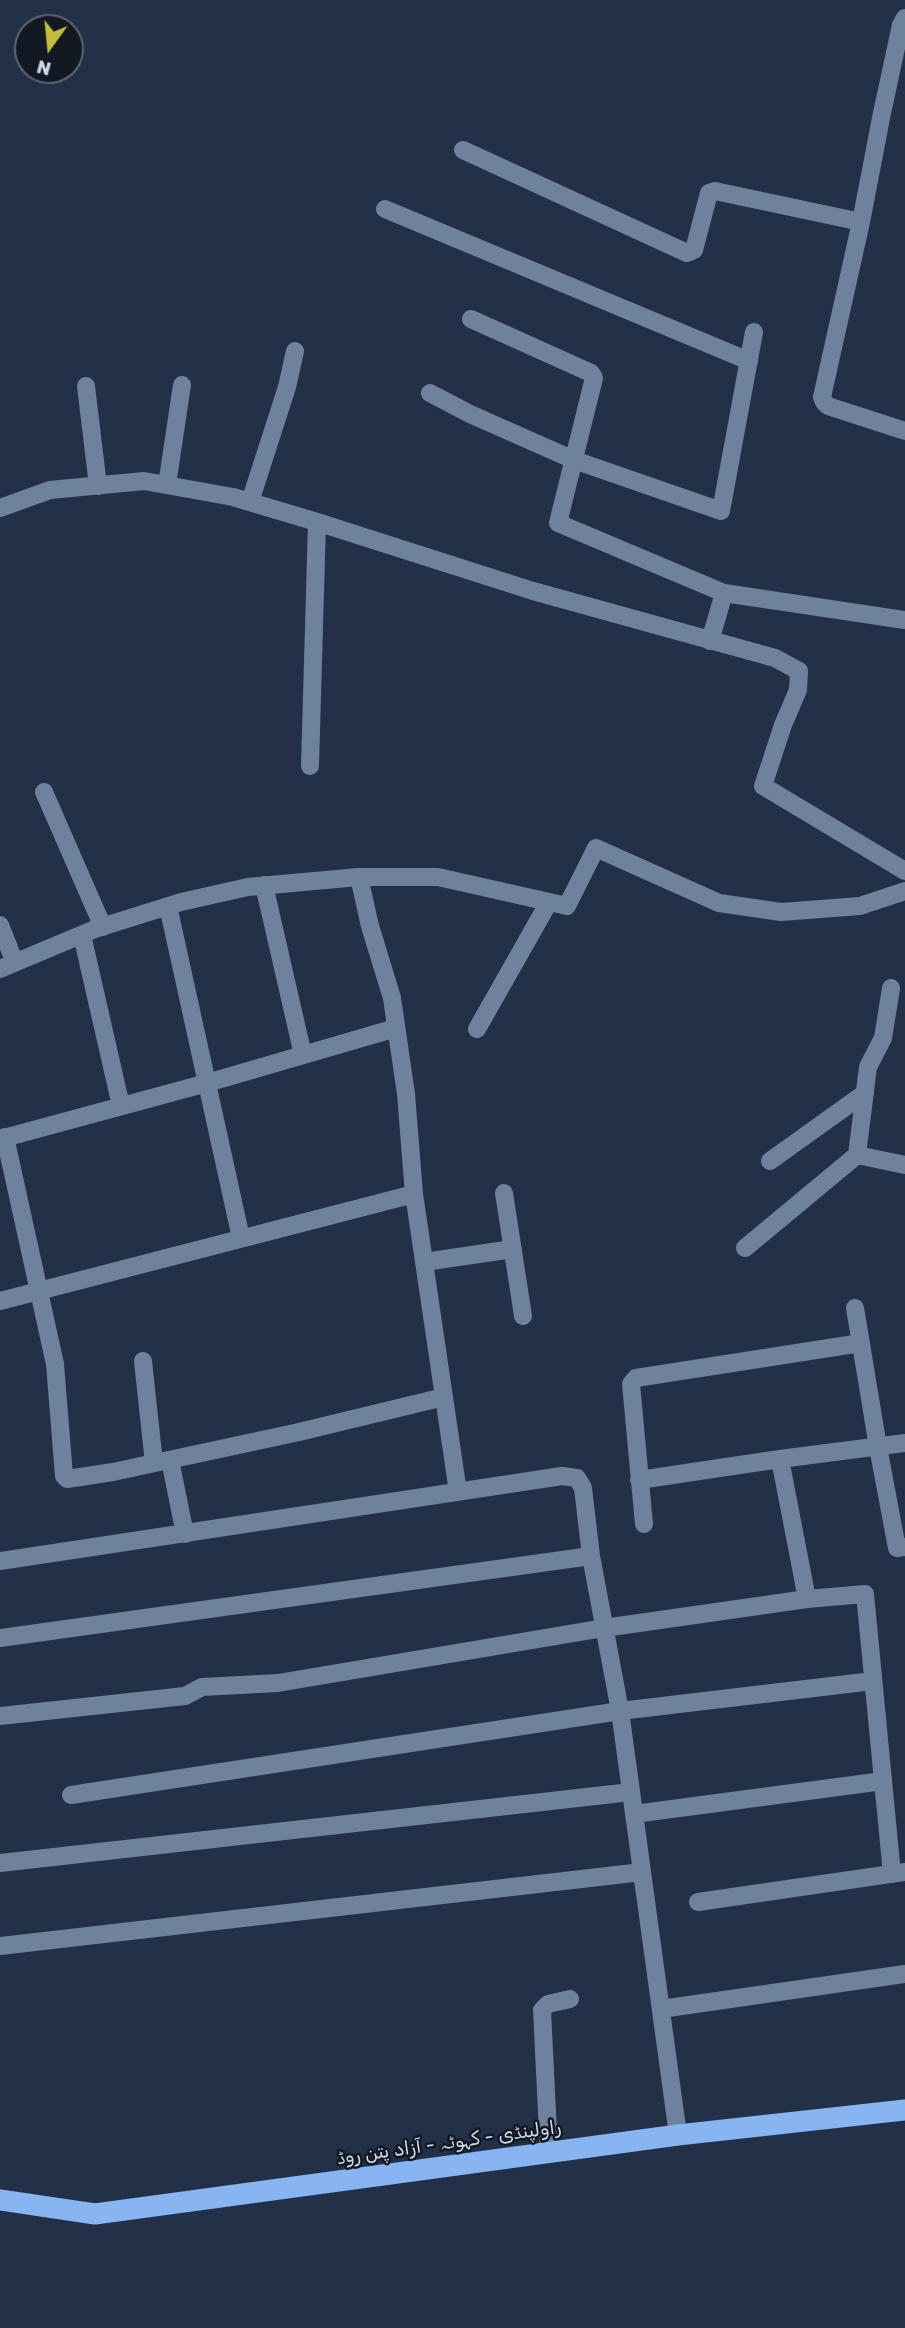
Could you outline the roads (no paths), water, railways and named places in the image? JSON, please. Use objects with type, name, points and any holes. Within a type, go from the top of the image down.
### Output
[{"type":"highway","name":"راولپنڈی - کہوٹہ - آزاد پتن روڈ","points":[[0,2200],[95,2214],[678,2135],[905,2110]]},
{"type":"street","points":[[905,18],[901,25],[881,113],[861,222],[822,397],[828,406],[905,431]]},
{"type":"street","points":[[463,150],[687,253],[694,250],[709,193],[715,191],[861,222]]},
{"type":"street","points":[[385,209],[749,360]]},
{"type":"street","points":[[471,319],[591,373],[594,378],[558,523],[724,593],[905,620]]},
{"type":"street","points":[[430,393],[470,414],[574,460],[721,511],[754,332]]},
{"type":"street","points":[[250,502],[287,387],[295,351]]},
{"type":"street","points":[[167,485],[182,385]]},
{"type":"street","points":[[86,386],[98,486]]},
{"type":"street","points":[[0,508],[50,491],[144,481],[167,485],[250,502],[533,591],[775,658],[799,671],[798,690],[763,786],[905,871]]},
{"type":"street","points":[[310,766],[317,522]]},
{"type":"street","points":[[710,641],[724,593]]},
{"type":"street","points":[[44,792],[103,927]]},
{"type":"street","points":[[0,925],[8,966],[103,927],[168,906],[264,885],[359,877],[438,877],[567,906],[596,848],[719,903],[781,912],[860,906],[905,891]]},
{"type":"street","points":[[359,877],[370,926],[392,998],[397,1028],[406,1094],[414,1194],[458,1492]]},
{"type":"street","points":[[264,885],[303,1055]]},
{"type":"street","points":[[477,1028],[549,902]]},
{"type":"street","points":[[168,906],[241,1238]]},
{"type":"street","points":[[82,935],[121,1106]]},
{"type":"street","points":[[746,1248],[857,1155],[868,1067],[883,1038],[891,988]]},
{"type":"street","points":[[397,1028],[3,1138],[55,1364],[64,1476],[67,1479],[299,1432],[444,1397]]},
{"type":"street","points":[[770,1161],[865,1093]]},
{"type":"street","points":[[857,1155],[905,1165]]},
{"type":"street","points":[[504,1193],[523,1316]]},
{"type":"street","points":[[0,1301],[414,1194]]},
{"type":"street","points":[[424,1262],[513,1249]]},
{"type":"street","points":[[855,1308],[897,1548],[905,1547]]},
{"type":"street","points":[[645,1524],[631,1384],[636,1378],[861,1343]]},
{"type":"street","points":[[143,1361],[162,1461],[185,1534]]},
{"type":"street","points":[[639,1480],[905,1443]]},
{"type":"street","points":[[780,1459],[807,1599]]},
{"type":"street","points":[[0,1561],[562,1476],[577,1478],[583,1488],[591,1556],[620,1711],[678,2135]]},
{"type":"street","points":[[0,1638],[591,1556]]},
{"type":"street","points":[[0,1716],[185,1696],[202,1687],[278,1683],[604,1628],[807,1599],[865,1594],[883,1781],[898,1873],[698,1902]]},
{"type":"street","points":[[71,1795],[620,1711],[873,1681]]},
{"type":"street","points":[[634,1814],[883,1781]]},
{"type":"street","points":[[0,1863],[631,1792]]},
{"type":"street","points":[[0,1946],[642,1872]]},
{"type":"street","points":[[661,2009],[905,1974]]},
{"type":"street","points":[[549,2152],[542,2010],[548,2004],[570,1999]]}]
